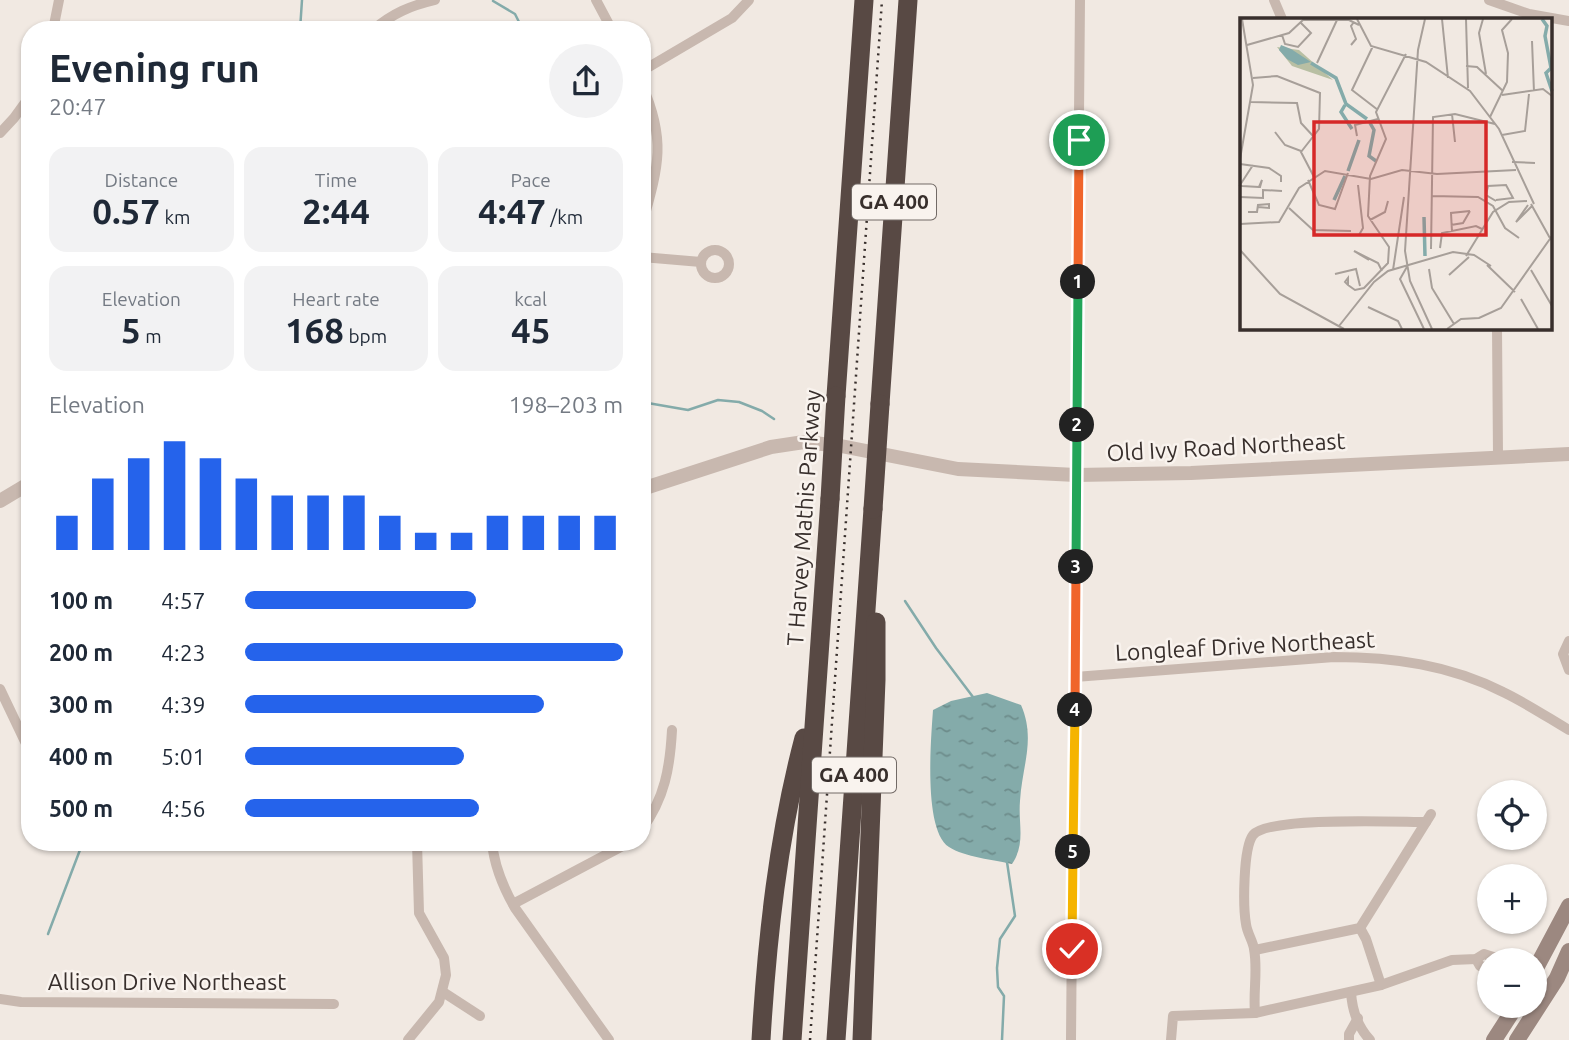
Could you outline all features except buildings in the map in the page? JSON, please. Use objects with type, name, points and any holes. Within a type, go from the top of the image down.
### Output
[{"type":"highway","name":"T Harvey Mathis Parkway","points":[[792,1040],[864,0]]},
{"type":"highway","name":"GA 400","points":[[836,1040],[908,0]]},
{"type":"highway","points":[[862,1040],[876,680],[873,509]]},
{"type":"highway","points":[[761,1040],[767,952],[782,844],[800,754],[816,693]]},
{"type":"main road","points":[[1547,948],[1569,906]]},
{"type":"main road","points":[[1547,980],[1569,951]]},
{"type":"main road","points":[[1494,1040],[1508,1018]]},
{"type":"main road","points":[[1517,1040],[1527,1018]]},
{"type":"street","points":[[55,21],[59,0]]},
{"type":"street","points":[[384,21],[409,6],[435,0]]},
{"type":"street","points":[[596,0],[607,21]]},
{"type":"street","points":[[651,66],[732,18],[749,0]]},
{"type":"street","points":[[1071,1040],[1080,0]]},
{"type":"street","points":[[1274,0],[1282,18]]},
{"type":"street","points":[[1489,0],[1529,14],[1552,18]]},
{"type":"street","points":[[651,106],[659,147],[651,192]]},
{"type":"street","points":[[0,133],[21,109]]},
{"type":"street","points":[[651,258],[701,262]]},
{"type":"street","points":[[1497,329],[1498,456]]},
{"type":"street","name":"Old Ivy Road Northeast","points":[[651,486],[755,452],[804,442],[841,446],[958,469],[1076,475],[1569,454]]},
{"type":"street","points":[[0,501],[21,488]]},
{"type":"street","points":[[1569,641],[1563,654],[1569,670]]},
{"type":"street","name":"Longleaf Drive Northeast","points":[[1075,677],[1334,657],[1372,657],[1433,666],[1479,681],[1517,699],[1569,730]]},
{"type":"street","points":[[0,689],[21,733]]},
{"type":"street","points":[[651,814],[661,798],[670,762],[671,730]]},
{"type":"street","points":[[1255,950],[1360,928],[1428,818],[1316,821],[1262,829],[1253,834],[1246,848],[1246,925],[1255,950],[1255,1013]]},
{"type":"street","points":[[408,1040],[434,1009],[443,992],[446,975],[444,958],[423,922],[417,902],[417,851]]},
{"type":"street","points":[[494,851],[505,889],[513,904],[608,1040]]},
{"type":"street","points":[[513,904],[613,851]]},
{"type":"street","points":[[1360,928],[1381,985]]},
{"type":"street","points":[[1171,1040],[1172,1016],[1255,1013],[1381,985],[1452,960],[1476,959]]},
{"type":"street","points":[[443,992],[480,1016]]},
{"type":"street","points":[[1350,992],[1352,1007],[1370,1040]]},
{"type":"street","name":"Allison Drive Northeast","points":[[0,999],[21,1002],[334,1004]]},
{"type":"street","points":[[1349,1040],[1349,1034],[1358,1018]]},
{"type":"water","points":[[987,693],[1021,705],[1027,729],[1027,753],[1020,801],[1020,841],[1012,864],[971,856],[949,847],[935,822],[932,804],[930,762],[933,710],[951,701]]},
{"type":"waterway","points":[[301,21],[302,0]]},
{"type":"waterway","points":[[493,1],[515,14],[518,21]]},
{"type":"waterway","points":[[651,404],[688,410],[718,400],[739,402],[774,419]]},
{"type":"waterway","points":[[905,601],[973,697]]},
{"type":"waterway","points":[[48,934],[80,851]]},
{"type":"waterway","points":[[1002,1040],[1004,996],[998,987],[997,968],[1000,939],[1015,916],[1007,862]]},
{"type":"railway","points":[[810,1040],[882,0]]},
{"type":"route","points":[[1072,949],[1079,140]]}]
